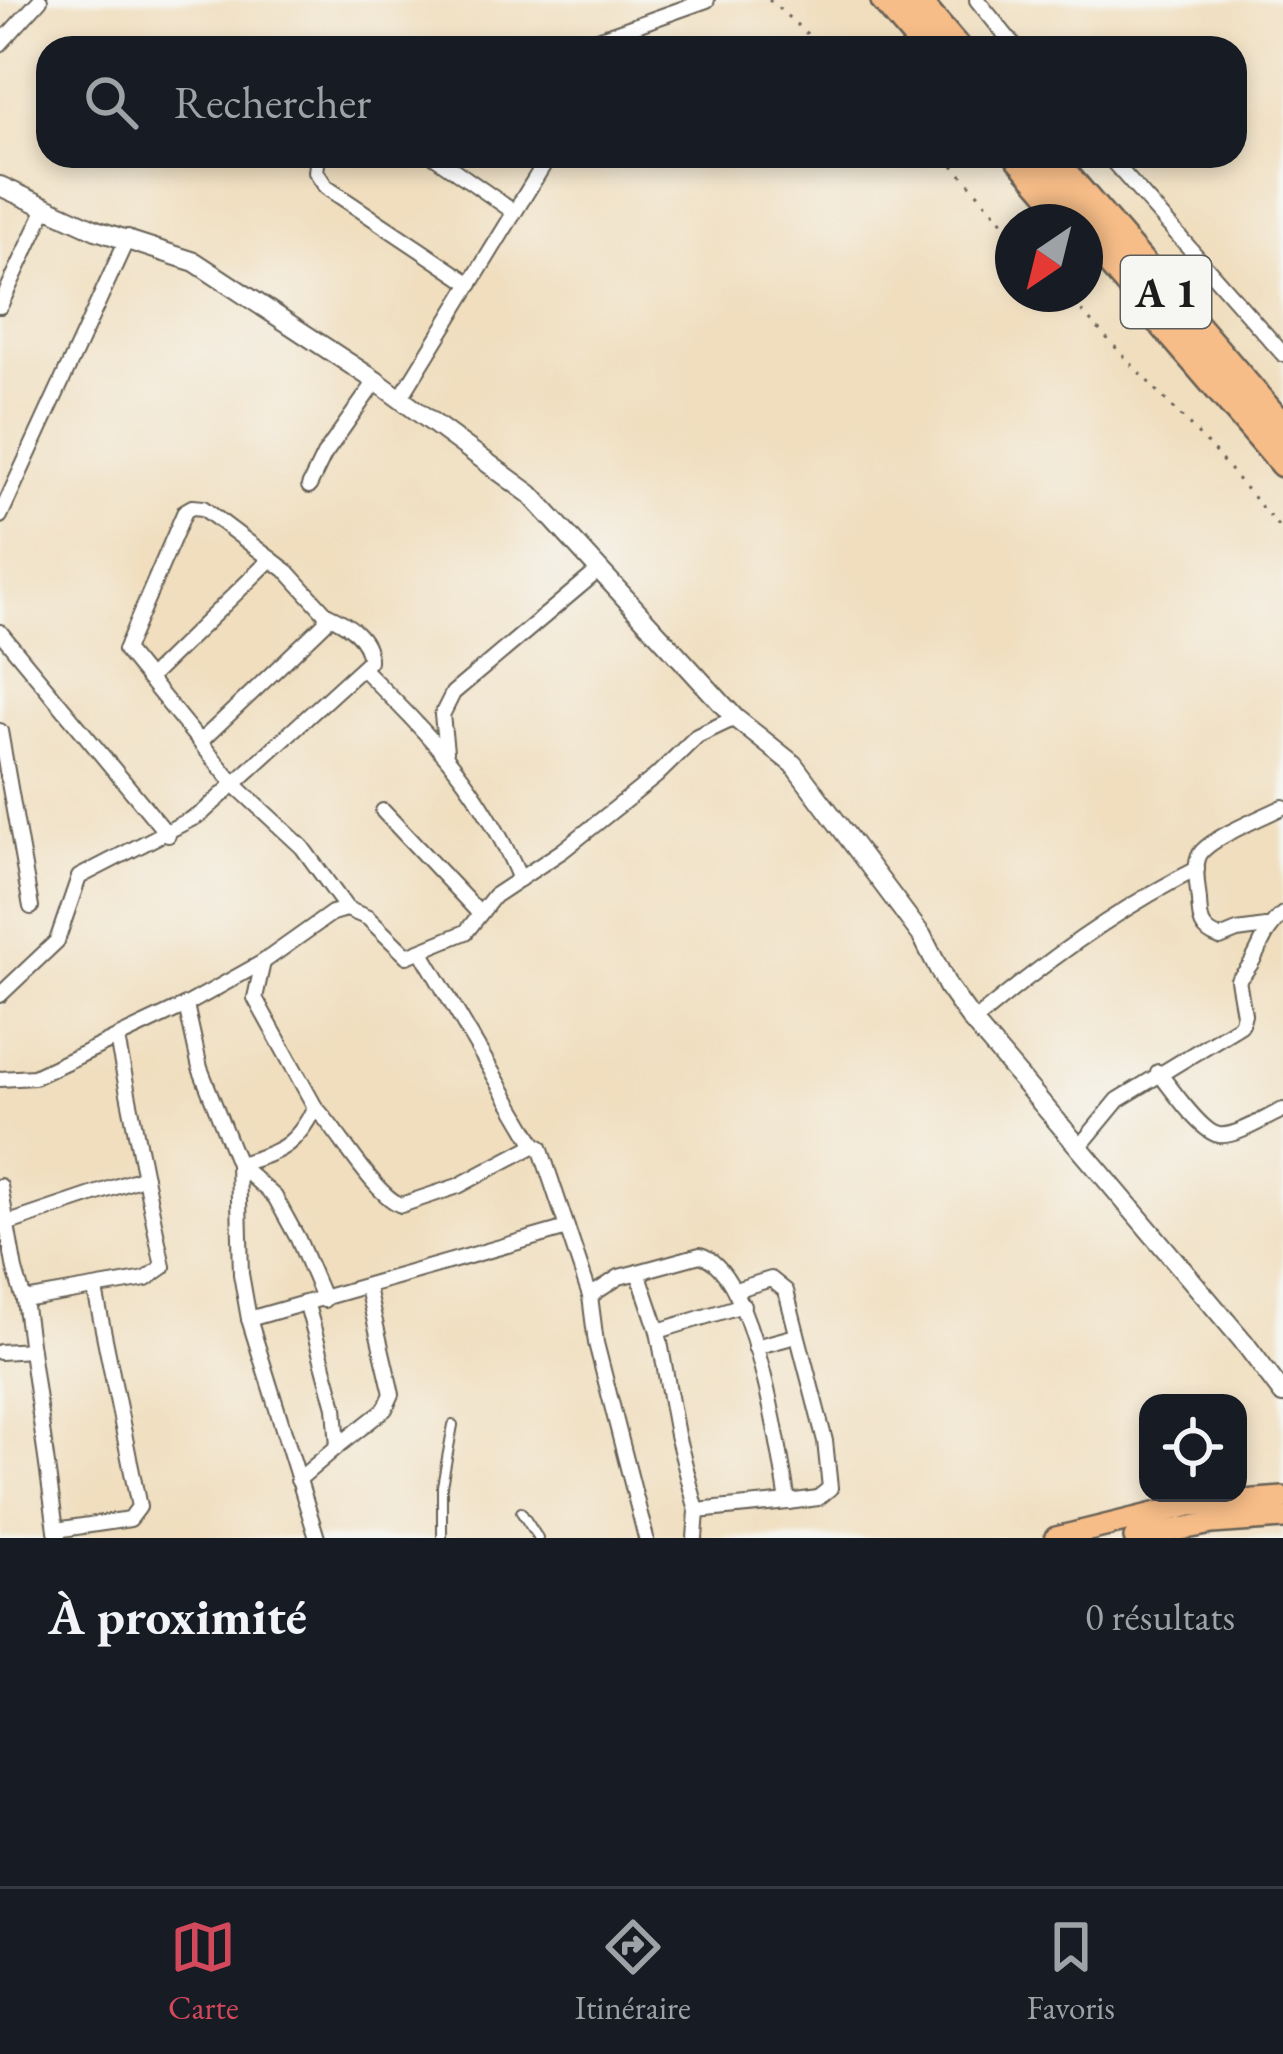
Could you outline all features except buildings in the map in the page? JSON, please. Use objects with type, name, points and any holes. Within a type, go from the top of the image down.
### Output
[{"type":"highway","points":[[885,0],[916,36]]},
{"type":"highway","points":[[915,0],[946,36]]},
{"type":"highway","name":"A 1","points":[[1029,168],[1060,204]]},
{"type":"highway","name":"A 1","points":[[1058,168],[1283,463]]},
{"type":"highway","name":"A 1","points":[[1103,251],[1283,425]]},
{"type":"highway","points":[[1184,331],[1283,485]]},
{"type":"main road","points":[[1056,1538],[1190,1505],[1283,1498]]},
{"type":"main road","points":[[1136,1538],[1192,1526],[1283,1518]]},
{"type":"street","points":[[0,44],[40,0]]},
{"type":"street","points":[[606,36],[707,0]]},
{"type":"street","points":[[976,0],[1006,36]]},
{"type":"street","points":[[316,168],[326,187],[471,284]]},
{"type":"street","points":[[451,168],[514,212]]},
{"type":"street","points":[[400,399],[542,168]]},
{"type":"street","points":[[1119,168],[1283,354]]},
{"type":"street","points":[[0,186],[96,230],[195,262],[376,381],[530,494],[735,718],[793,764],[922,936],[948,987],[973,1022],[1283,1394]]},
{"type":"street","points":[[0,305],[46,208]]},
{"type":"street","points":[[0,516],[128,238]]},
{"type":"street","points":[[309,486],[324,455],[376,381]]},
{"type":"street","points":[[0,995],[57,940],[79,877],[201,814],[234,784],[362,668],[371,654],[352,628],[326,614],[271,559],[202,508],[184,511],[125,650],[234,784],[302,847],[347,909],[368,918],[406,956],[466,932],[494,896],[562,851],[656,776],[697,736],[735,718]]},
{"type":"street","points":[[148,679],[271,559]]},
{"type":"street","points":[[446,752],[442,715],[453,693],[599,570]]},
{"type":"street","points":[[200,742],[325,623],[326,614]]},
{"type":"street","points":[[0,632],[168,835]]},
{"type":"street","points":[[362,668],[446,752],[480,798],[520,879]]},
{"type":"street","points":[[0,731],[31,907]]},
{"type":"street","points":[[1283,807],[1214,843],[1199,855],[1196,869],[1201,925],[1208,934],[1220,938],[1266,927],[1283,914]]},
{"type":"street","points":[[383,811],[480,914]]},
{"type":"street","points":[[973,1022],[1144,895],[1196,869]]},
{"type":"street","points":[[0,1079],[34,1077],[186,1005],[263,962],[332,913],[347,909]]},
{"type":"street","points":[[1080,1146],[1118,1100],[1240,1025],[1244,1014],[1238,980],[1252,966],[1266,927]]},
{"type":"street","points":[[421,951],[461,1025],[544,1156],[590,1296],[596,1343],[646,1538]]},
{"type":"street","points":[[263,962],[255,998],[315,1107],[378,1189],[401,1204],[458,1186],[535,1145]]},
{"type":"street","points":[[186,1005],[200,1068],[238,1164],[241,1274],[249,1319],[317,1538]]},
{"type":"street","points":[[24,1300],[154,1276],[163,1267],[116,1039]]},
{"type":"street","points":[[1158,1072],[1202,1126],[1215,1135],[1283,1110]]},
{"type":"street","points":[[238,1164],[268,1156],[300,1137],[315,1107]]},
{"type":"street","points":[[238,1164],[274,1197],[298,1239],[323,1300]]},
{"type":"street","points":[[6,1224],[145,1177]]},
{"type":"street","points":[[0,1186],[24,1300],[57,1534],[130,1519],[140,1507],[95,1290]]},
{"type":"street","points":[[249,1319],[567,1228]]},
{"type":"street","points":[[590,1296],[619,1277],[700,1255],[724,1268],[754,1347],[780,1447],[788,1502]]},
{"type":"street","points":[[638,1272],[658,1331],[676,1435],[697,1511],[695,1538]]},
{"type":"street","points":[[658,1331],[739,1298],[771,1279],[780,1283],[826,1441],[832,1479],[830,1488],[818,1498],[697,1511]]},
{"type":"street","points":[[298,1480],[385,1409],[392,1394],[367,1288]]},
{"type":"street","points":[[307,1305],[335,1407],[338,1446]]},
{"type":"street","points":[[754,1347],[796,1336]]},
{"type":"street","points":[[0,1352],[31,1350]]},
{"type":"lane","points":[[442,1538],[442,1486],[453,1425]]},
{"type":"lane","points":[[520,1512],[538,1538]]},
{"type":"path","points":[[769,0],[810,36]]},
{"type":"path","points":[[956,168],[995,213]]},
{"type":"path","points":[[1082,312],[1283,532]]}]
